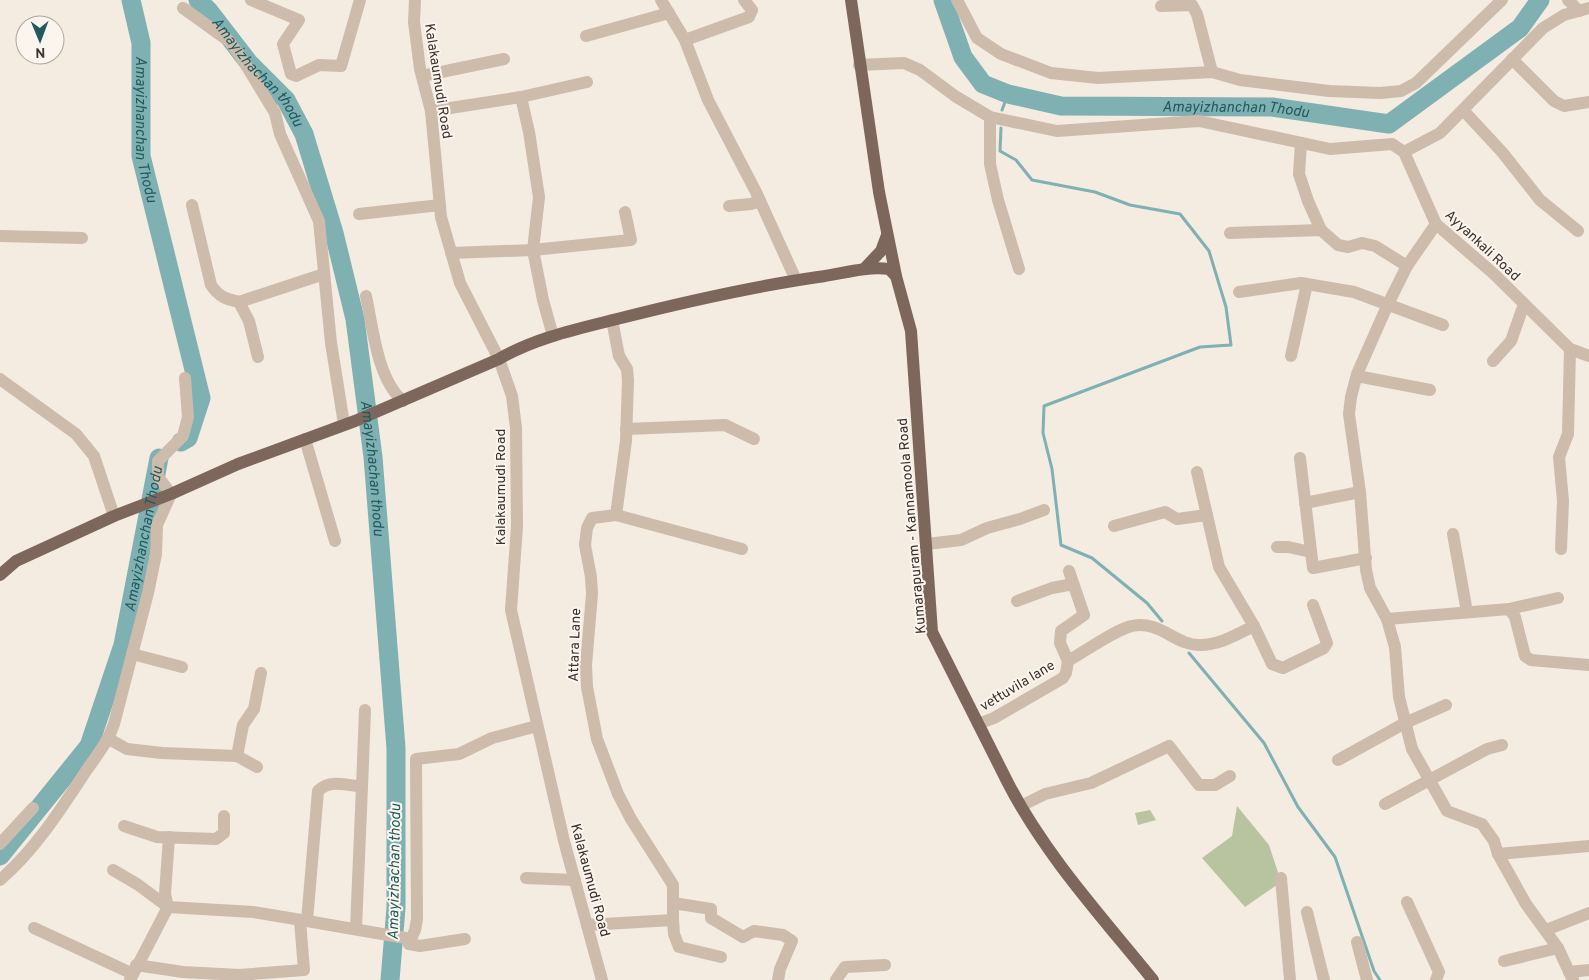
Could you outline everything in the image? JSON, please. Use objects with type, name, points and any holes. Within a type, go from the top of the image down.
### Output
[{"type":"main road","name":"Kumarapuram - Kannamoola Road","points":[[851,0],[879,192],[896,276],[911,332],[932,632],[1021,806],[1054,857],[1153,980]]},
{"type":"main road","points":[[864,269],[886,244],[888,231]]},
{"type":"main road","points":[[0,575],[16,561],[114,516],[171,494],[238,464],[350,422],[499,359],[516,349],[552,336],[703,297],[796,280],[864,269],[889,269],[896,276]]},
{"type":"street","points":[[251,0],[299,20],[283,44],[291,74],[296,76],[319,65],[341,66],[360,0]]},
{"type":"street","name":"Kalakaumudi Road","points":[[415,0],[414,22],[422,76],[431,110],[440,205],[451,254],[460,283],[499,359],[512,396],[516,428],[517,526],[511,610],[537,726],[602,980]]},
{"type":"street","points":[[661,0],[685,40],[708,100],[760,201],[796,280]]},
{"type":"street","points":[[685,40],[749,17],[752,10],[744,0]]},
{"type":"street","points":[[957,0],[963,15],[977,38],[1001,54],[1051,72],[1098,78],[1212,72],[1240,80],[1329,91],[1380,93],[1401,91],[1416,83],[1502,0]]},
{"type":"street","points":[[1568,0],[1584,9]]},
{"type":"street","points":[[1160,6],[1192,5],[1197,14],[1212,72]]},
{"type":"street","points":[[183,8],[229,41],[275,113],[280,134],[318,221],[331,343],[350,422]]},
{"type":"street","points":[[860,65],[904,63],[920,70],[955,96],[990,117],[1056,131],[1199,121],[1330,149],[1392,144],[1404,152],[1440,133],[1543,28],[1564,14],[1584,9]]},
{"type":"street","points":[[586,36],[669,13]]},
{"type":"street","points":[[422,76],[504,59]]},
{"type":"street","points":[[1512,59],[1554,101],[1564,106],[1589,102]]},
{"type":"street","points":[[431,110],[521,97],[587,82]]},
{"type":"street","points":[[521,97],[529,132],[539,197],[533,250],[542,300],[552,336]]},
{"type":"street","points":[[1463,110],[1502,152],[1540,200],[1578,231]]},
{"type":"street","points":[[990,117],[990,164],[998,200],[1019,269]]},
{"type":"street","points":[[1301,142],[1299,174],[1321,230],[1338,245],[1348,247],[1362,243],[1376,246],[1408,266]]},
{"type":"street","name":"Ayyankali Road","points":[[1404,152],[1436,224],[1494,274],[1570,349],[1589,356]]},
{"type":"street","points":[[729,206],[751,204],[760,201]]},
{"type":"street","points":[[192,205],[211,285],[216,294],[240,302],[324,274]]},
{"type":"street","points":[[359,214],[440,205]]},
{"type":"street","points":[[451,254],[533,250],[631,240],[625,212]]},
{"type":"street","points":[[1436,224],[1408,266],[1388,304],[1357,376],[1351,397],[1350,414],[1370,588],[1387,619],[1395,647],[1399,697],[1405,723],[1412,749],[1428,779],[1447,811],[1482,824],[1494,841],[1498,854],[1526,904],[1558,948],[1571,976],[1589,970]]},
{"type":"street","points":[[1230,232],[1321,230]]},
{"type":"street","points":[[0,236],[82,238]]},
{"type":"street","points":[[1291,356],[1307,284]]},
{"type":"street","points":[[1239,292],[1307,284],[1354,292],[1443,325]]},
{"type":"street","points":[[366,296],[384,373],[398,402]]},
{"type":"street","points":[[240,302],[249,321],[258,357]]},
{"type":"street","points":[[1493,361],[1511,341],[1524,304]]},
{"type":"street","points":[[612,320],[619,356],[627,369],[626,429],[616,515],[742,549]]},
{"type":"street","points":[[1561,549],[1562,502],[1559,457],[1568,434],[1570,349]]},
{"type":"street","points":[[1357,376],[1430,390]]},
{"type":"street","points":[[0,880],[20,862],[109,739],[156,554],[157,525],[171,494],[158,477],[158,461],[183,436],[188,417],[186,378]]},
{"type":"street","points":[[0,379],[76,434],[94,456],[114,516]]},
{"type":"street","points":[[626,429],[725,426],[754,439]]},
{"type":"street","points":[[305,439],[335,541]]},
{"type":"street","points":[[1300,458],[1313,568],[1366,558]]},
{"type":"street","points":[[1197,472],[1219,568],[1254,626],[1272,664],[1283,668],[1324,648],[1327,643],[1313,605]]},
{"type":"street","points":[[1305,503],[1360,492]]},
{"type":"street","points":[[926,544],[961,540],[987,528],[1044,510]]},
{"type":"street","points":[[1114,526],[1165,512],[1177,519],[1207,514]]},
{"type":"street","name":"Attara Lane","points":[[616,515],[592,518],[587,528],[585,544],[592,594],[586,665],[587,687],[597,739],[618,794],[631,819],[673,885],[674,934],[679,947],[721,958]]},
{"type":"street","points":[[1453,534],[1467,612]]},
{"type":"street","points":[[1277,547],[1288,547],[1311,552]]},
{"type":"street","points":[[1068,661],[1060,643],[1061,631],[1084,615],[1069,571]]},
{"type":"street","points":[[1017,601],[1052,588],[1073,584]]},
{"type":"street","points":[[1387,619],[1509,609],[1558,598]]},
{"type":"street","points":[[1509,609],[1515,617],[1525,656],[1531,660],[1589,666]]},
{"type":"street","name":"vettuvila lane","points":[[978,724],[994,718],[1063,678],[1068,661],[1130,626],[1144,625],[1164,629],[1180,640],[1199,646],[1221,642],[1254,626]]},
{"type":"street","points":[[132,654],[182,667]]},
{"type":"street","points":[[237,756],[243,725],[254,710],[260,674]]},
{"type":"street","points":[[1338,760],[1405,723],[1446,705]]},
{"type":"street","points":[[356,928],[365,710]]},
{"type":"street","points":[[408,942],[415,930],[417,919],[416,759],[459,754],[492,738],[537,726]]},
{"type":"street","points":[[109,739],[127,749],[162,753],[237,756],[257,767]]},
{"type":"street","points":[[1384,804],[1486,749],[1502,745]]},
{"type":"street","points":[[1021,806],[1045,794],[1091,783],[1168,746],[1199,785],[1215,785],[1230,776]]},
{"type":"street","points":[[34,928],[133,973],[183,972],[239,975],[304,970],[303,921],[318,791],[325,784],[332,783],[362,787]]},
{"type":"street","points":[[0,844],[33,808]]},
{"type":"street","points":[[124,826],[156,837],[216,839],[224,833],[224,816]]},
{"type":"street","points":[[133,973],[168,907],[165,894],[169,837]]},
{"type":"street","points":[[1498,854],[1589,846]]},
{"type":"street","points":[[113,870],[137,884],[168,907],[253,912],[386,934],[420,946],[465,939]]},
{"type":"street","points":[[526,878],[575,880]]},
{"type":"street","points":[[1281,878],[1290,980]]},
{"type":"street","points":[[1407,902],[1439,972],[1436,980]]},
{"type":"street","points":[[673,903],[711,909],[711,918],[743,937],[754,931],[782,935],[792,941],[780,969],[778,980]]},
{"type":"street","points":[[1307,912],[1324,980]]},
{"type":"street","points":[[1546,930],[1589,913]]},
{"type":"street","points":[[588,925],[673,920]]},
{"type":"street","points":[[1357,942],[1368,980]]},
{"type":"street","points":[[1504,961],[1558,948]]},
{"type":"street","points":[[836,980],[845,967],[885,964]]},
{"type":"green space","points":[[1237,806],[1269,845],[1281,882],[1245,907],[1202,858],[1232,836]]},
{"type":"green space","points":[[1150,810],[1156,820],[1138,825],[1135,813]]},
{"type":"waterway","name":"Amayizhanchan Thodu","points":[[131,0],[141,43],[141,156],[201,398],[188,438],[181,442]]},
{"type":"waterway","name":"Amayizhachan thodu","points":[[198,0],[209,11],[249,63],[286,100],[304,134],[334,233],[355,319],[373,457],[396,748],[396,908],[390,980]]},
{"type":"waterway","name":"Amayizhanchan Thodu","points":[[943,0],[963,57],[983,84],[1008,94],[1061,106],[1272,107],[1389,124],[1520,28],[1540,0]]},
{"type":"waterway","points":[[1002,110],[1008,94]]},
{"type":"waterway","points":[[1001,128],[1000,151],[1016,160],[1032,180],[1095,192],[1130,205],[1180,214],[1209,251],[1226,307],[1231,345],[1200,347],[1044,406],[1043,433],[1052,469],[1061,545],[1092,558],[1147,603],[1162,621]]},
{"type":"waterway","name":"Amayizhanchan Thodu","points":[[0,856],[89,746],[123,645],[159,458]]},
{"type":"waterway","points":[[1189,653],[1264,743],[1298,807],[1335,857],[1374,971],[1380,980]]}]
